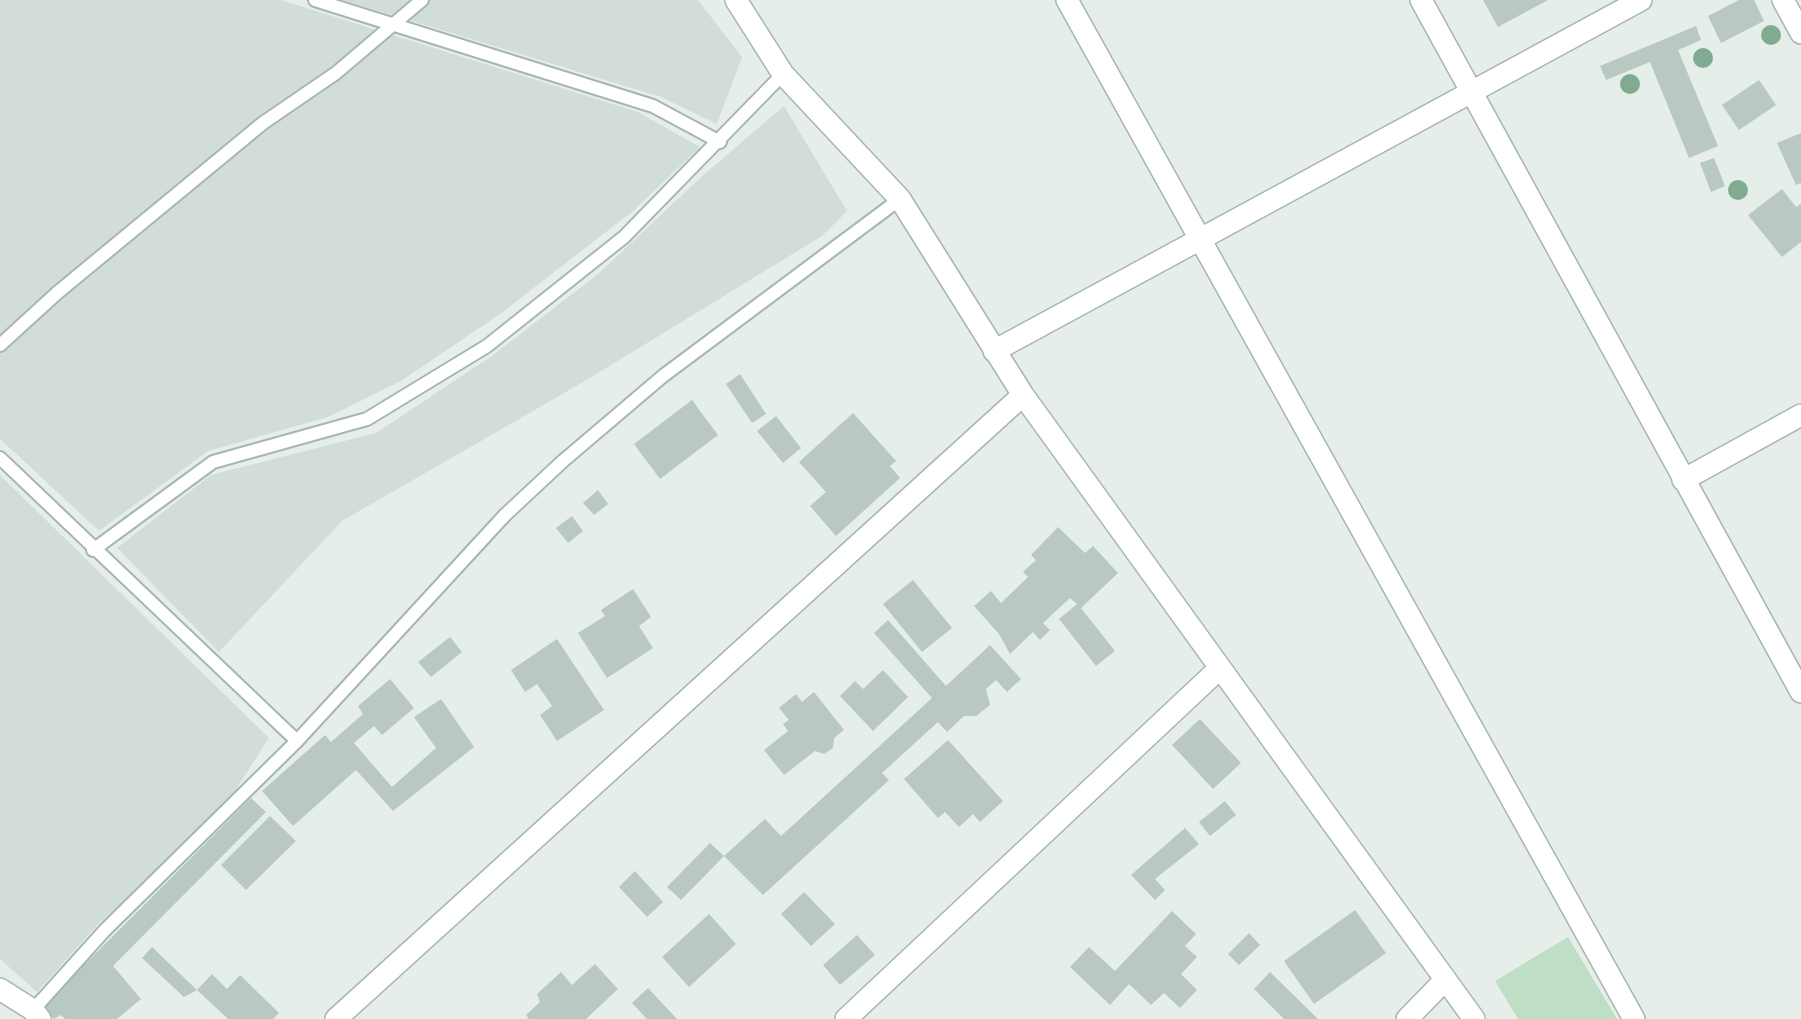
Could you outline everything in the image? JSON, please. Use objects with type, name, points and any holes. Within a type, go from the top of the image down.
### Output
[{"type":"street","points":[[736,0],[783,74],[900,199],[1023,395],[1474,1019]]},
{"type":"street","points":[[1067,0],[1634,1019]]},
{"type":"street","points":[[1421,0],[1801,692]]},
{"type":"street","points":[[994,351],[1201,241],[1470,90],[1641,0]]},
{"type":"street","points":[[1783,0],[1801,33]]},
{"type":"street","points":[[336,1019],[1023,395]]},
{"type":"street","points":[[1683,480],[1801,415]]},
{"type":"street","points":[[846,1019],[1220,668]]},
{"type":"street","points":[[1407,1019],[1444,981]]},
{"type":"street","points":[[0,989],[37,1015]]},
{"type":"lane","points":[[315,0],[653,106],[720,142]]},
{"type":"lane","points":[[0,345],[57,293],[263,123],[396,25],[422,0]]},
{"type":"lane","points":[[93,550],[213,462],[367,419],[487,346],[624,237],[720,142],[783,74]]},
{"type":"lane","points":[[37,1015],[105,930],[297,741],[505,516],[563,461],[663,376],[900,199]]},
{"type":"lane","points":[[0,458],[93,550],[297,741]]},
{"type":"shaded area","points":[[0,0],[281,0],[638,112],[700,147],[633,211],[500,314],[401,381],[328,417],[208,451],[99,531],[0,439]]},
{"type":"shaded area","points":[[343,0],[698,0],[742,57],[717,124],[661,97]]},
{"type":"shaded area","points":[[784,106],[847,211],[822,236],[585,381],[342,521],[219,652],[117,548],[211,475],[376,433],[492,356],[598,274],[699,179]]},
{"type":"shaded area","points":[[0,475],[269,738],[231,797],[185,845],[99,923],[37,992],[0,959]]},
{"type":"green space","points":[[1568,937],[1617,1019],[1518,1019],[1495,981]]},
{"type":"building","points":[[1483,0],[1548,0],[1498,27]]},
{"type":"building","points":[[1739,0],[1754,0],[1764,21],[1721,43],[1708,16]]},
{"type":"building","points":[[1696,26],[1701,40],[1678,50],[1718,146],[1689,158],[1650,62],[1606,80],[1600,66]]},
{"type":"building","points":[[1759,80],[1776,105],[1739,130],[1722,105]]},
{"type":"building","points":[[1801,133],[1801,183],[1796,185],[1777,143]]},
{"type":"building","points":[[1714,158],[1725,186],[1711,192],[1700,163]]},
{"type":"building","points":[[1782,189],[1796,207],[1801,204],[1801,242],[1782,257],[1748,215]]},
{"type":"building","points":[[740,374],[766,414],[752,423],[726,384]]},
{"type":"building","points":[[692,400],[718,435],[660,479],[634,444]]},
{"type":"building","points":[[853,413],[896,461],[890,466],[900,478],[836,536],[810,506],[826,492],[799,462]]},
{"type":"building","points":[[776,416],[801,448],[783,463],[757,431]]},
{"type":"building","points":[[598,490],[608,504],[594,515],[583,503]]},
{"type":"building","points":[[572,516],[583,531],[568,543],[556,528]]},
{"type":"building","points":[[1058,527],[1085,553],[1093,546],[1118,573],[1081,608],[1115,651],[1096,666],[1059,619],[1077,604],[1070,598],[1043,623],[1050,630],[1040,640],[1033,632],[1010,654],[999,634],[974,606],[991,591],[1001,603],[1028,577],[1023,572],[1036,560],[1031,555]]},
{"type":"building","points":[[913,580],[952,628],[922,652],[883,604]]},
{"type":"building","points":[[633,589],[651,617],[639,626],[653,648],[607,678],[578,633],[605,616],[601,610]]},
{"type":"building","points":[[888,620],[946,686],[990,645],[1021,679],[1007,692],[996,680],[986,689],[990,705],[976,716],[964,716],[947,732],[938,722],[882,773],[889,780],[763,895],[724,856],[765,819],[781,836],[932,698],[874,633]]},
{"type":"building","points":[[450,637],[462,652],[431,677],[418,662]]},
{"type":"building","points":[[557,639],[604,710],[557,741],[540,715],[552,706],[537,684],[525,692],[511,670]]},
{"type":"building","points":[[883,670],[908,697],[873,731],[840,696],[855,681],[863,689]]},
{"type":"building","points":[[390,679],[414,708],[382,735],[374,726],[354,743],[392,787],[436,748],[414,717],[441,699],[474,747],[393,811],[356,770],[293,826],[262,791],[325,735],[331,742],[363,714],[358,706]]},
{"type":"building","points":[[814,692],[844,730],[834,738],[833,748],[824,754],[815,751],[784,775],[764,750],[788,731],[783,724],[789,720],[779,708],[796,694],[802,702]]},
{"type":"building","points":[[1200,719],[1241,763],[1213,789],[1172,745]]},
{"type":"building","points":[[948,740],[1003,801],[980,822],[973,814],[959,827],[945,812],[938,818],[904,779]]},
{"type":"building","points":[[251,798],[266,812],[113,966],[141,999],[117,1019],[65,1019],[61,1015],[54,1019],[42,1007]]},
{"type":"building","points":[[1225,801],[1236,815],[1210,836],[1199,822]]},
{"type":"building","points":[[270,816],[296,841],[246,890],[221,865]]},
{"type":"building","points":[[1185,828],[1199,844],[1155,879],[1165,890],[1155,900],[1131,875]]},
{"type":"building","points":[[710,843],[724,856],[681,900],[667,887]]},
{"type":"building","points":[[635,871],[663,902],[647,917],[619,887]]},
{"type":"building","points":[[804,892],[835,924],[811,946],[781,914]]},
{"type":"building","points":[[1355,910],[1386,953],[1314,1004],[1284,961]]},
{"type":"building","points":[[1172,911],[1196,934],[1185,946],[1197,957],[1181,974],[1197,990],[1180,1008],[1164,993],[1151,1005],[1129,984],[1110,1005],[1070,967],[1089,947],[1115,971]]},
{"type":"building","points":[[709,914],[736,944],[689,987],[662,957]]},
{"type":"building","points":[[1249,933],[1260,945],[1239,965],[1228,954]]},
{"type":"building","points":[[857,935],[875,955],[840,985],[823,965]]},
{"type":"building","points":[[152,947],[197,990],[184,997],[142,958]]},
{"type":"building","points":[[595,964],[618,989],[586,1019],[529,1019],[526,1015],[540,1002],[537,994],[561,972],[572,985]]},
{"type":"building","points":[[1270,972],[1318,1019],[1284,1019],[1254,989]]},
{"type":"building","points":[[212,974],[227,989],[240,975],[279,1013],[273,1019],[228,1019],[197,990]]},
{"type":"building","points":[[648,988],[677,1019],[647,1019],[632,1003]]}]
